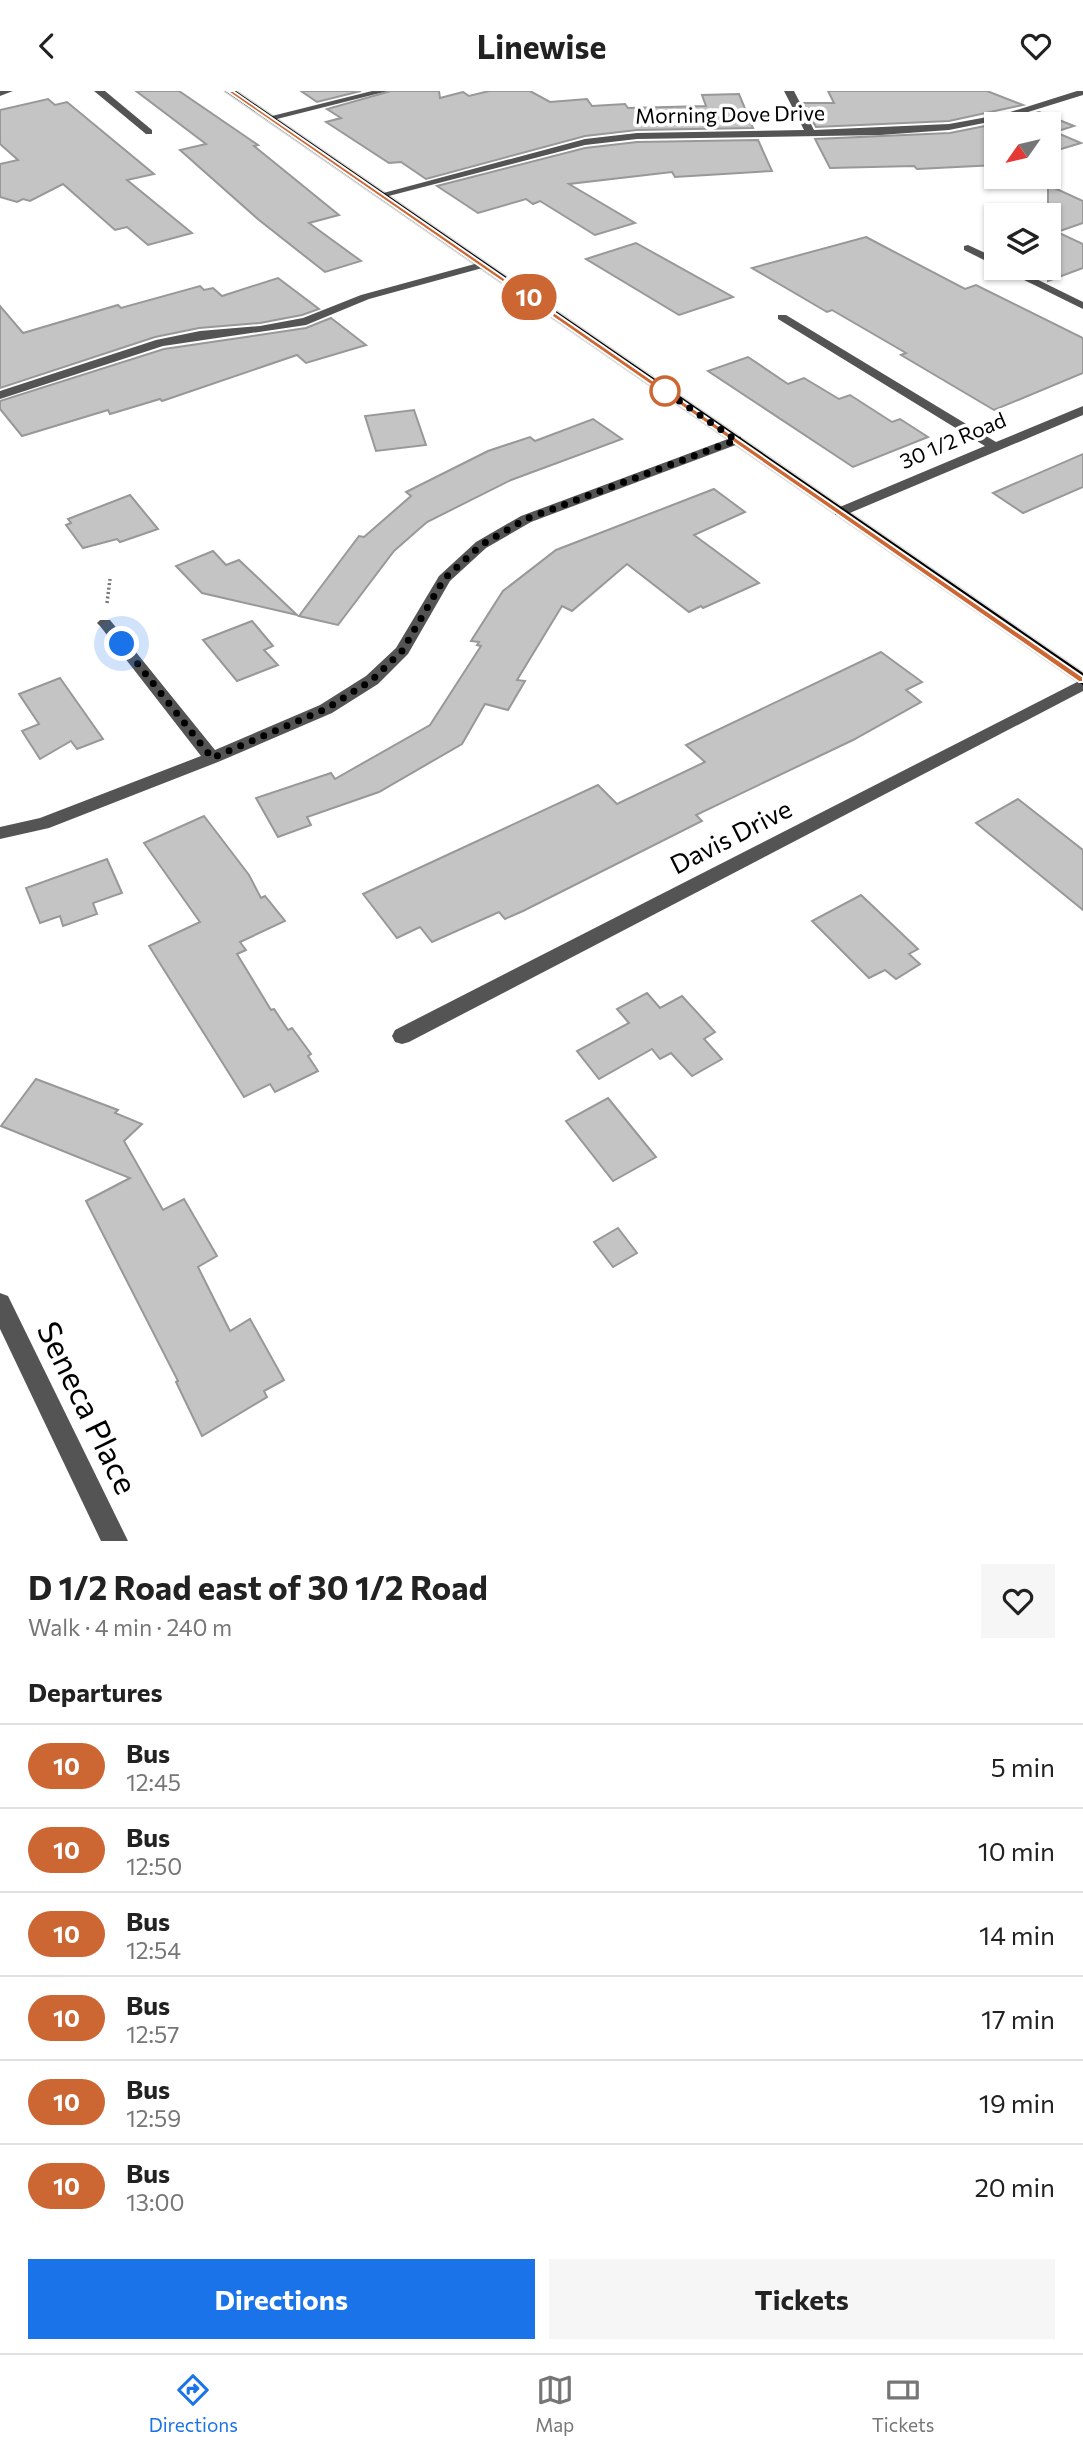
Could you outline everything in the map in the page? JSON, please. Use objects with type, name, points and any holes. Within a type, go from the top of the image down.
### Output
[{"type":"main road","points":[[230,91],[1083,682]]},
{"type":"street","points":[[0,93],[8,91]]},
{"type":"street","points":[[99,91],[149,132]]},
{"type":"street","points":[[269,118],[383,91]]},
{"type":"street","points":[[789,91],[810,132]]},
{"type":"street","name":"Morning Dove Drive","points":[[381,195],[585,142],[638,136],[880,132],[949,127],[1006,115],[1083,92]]},
{"type":"street","points":[[968,249],[984,257]]},
{"type":"street","points":[[0,395],[160,343],[306,321],[365,297],[482,265]]},
{"type":"street","points":[[1030,280],[1083,306]]},
{"type":"street","points":[[782,317],[995,447]]},
{"type":"street","name":"30 1/2 Road","points":[[840,512],[1083,410]]},
{"type":"street","points":[[0,833],[43,824],[212,758],[326,709],[372,680],[402,651],[444,579],[481,545],[526,519],[736,440]]},
{"type":"street","points":[[105,623],[212,758]]},
{"type":"street","name":"Davis Drive","points":[[402,1037],[1083,682]]},
{"type":"street","name":"Seneca Place","points":[[0,1304],[115,1541]]},
{"type":"building","points":[[136,91],[179,91],[258,145],[254,146],[339,215],[309,223],[361,261],[325,272],[259,220],[180,150],[206,144]]},
{"type":"building","points":[[301,91],[361,91],[317,102]]},
{"type":"building","points":[[391,91],[439,91],[440,98],[463,92],[469,96],[489,91],[530,91],[550,102],[587,99],[592,106],[625,104],[628,108],[706,106],[702,95],[739,94],[753,128],[637,130],[585,136],[426,179],[401,162],[389,163],[326,122],[341,118],[327,109]]},
{"type":"building","points":[[828,91],[987,91],[1023,105],[949,121],[816,127],[803,103],[834,103]]},
{"type":"building","points":[[48,99],[55,105],[67,102],[154,174],[127,180],[192,233],[148,245],[127,227],[115,230],[63,184],[30,201],[23,199],[17,202],[0,197],[0,164],[18,160],[0,144],[0,110]]},
{"type":"building","points":[[1061,121],[1074,126],[1061,130]]},
{"type":"building","points":[[984,126],[984,166],[917,169],[914,166],[830,168],[815,139],[950,133]]},
{"type":"building","points":[[1061,135],[1081,143],[1061,149]]},
{"type":"building","points":[[758,140],[772,171],[675,177],[672,172],[569,184],[635,223],[595,235],[540,201],[533,204],[526,199],[478,213],[437,186],[585,148],[637,142]]},
{"type":"building","points":[[1048,189],[1057,189],[1083,201],[1083,223],[1061,231],[1061,203],[1048,203]]},
{"type":"building","points":[[1061,234],[1083,244],[1083,268],[1061,276]]},
{"type":"building","points":[[866,237],[965,289],[976,285],[1083,338],[1083,373],[994,410],[901,355],[906,353],[832,310],[827,312],[752,268]]},
{"type":"building","points":[[636,243],[733,297],[679,315],[586,259]]},
{"type":"building","points":[[278,278],[319,309],[260,323],[199,328],[155,337],[0,388],[0,306],[23,333],[118,305],[121,308],[200,286],[204,290],[213,288],[222,296]]},
{"type":"building","points":[[331,318],[366,345],[306,363],[297,355],[162,401],[160,399],[110,414],[108,410],[22,436],[0,409],[0,401],[164,349],[306,328]]},
{"type":"building","points":[[748,357],[788,384],[804,378],[839,399],[850,395],[892,422],[900,419],[928,437],[853,467],[708,371]]},
{"type":"building","points":[[414,410],[426,445],[376,451],[365,416]]},
{"type":"building","points":[[593,419],[622,439],[511,480],[427,522],[394,551],[338,625],[299,616],[359,536],[364,537],[411,496],[406,492],[488,451],[530,437],[535,441]]},
{"type":"building","points":[[1083,454],[1083,487],[1023,513],[993,493]]},
{"type":"building","points":[[714,489],[745,512],[694,535],[759,583],[689,612],[627,564],[572,611],[562,606],[517,680],[525,681],[508,710],[485,704],[462,744],[379,792],[307,817],[311,825],[278,837],[256,798],[331,773],[335,779],[430,725],[481,646],[477,645],[479,642],[471,641],[503,591],[556,550]]},
{"type":"building","points":[[130,495],[158,529],[120,542],[117,539],[83,548],[66,525],[71,523],[68,519]]},
{"type":"building","points":[[213,551],[226,565],[239,560],[297,615],[202,593],[176,566]]},
{"type":"building","points":[[252,621],[273,646],[264,650],[278,665],[237,681],[203,640]]},
{"type":"building","points":[[881,652],[922,682],[906,690],[921,702],[853,740],[696,815],[702,821],[523,911],[505,919],[499,912],[432,942],[420,927],[397,938],[363,894],[598,785],[617,804],[705,762],[686,745]]},
{"type":"building","points":[[60,678],[103,739],[77,749],[71,741],[40,759],[22,731],[39,724],[19,694]]},
{"type":"building","points":[[1018,799],[1083,850],[1083,910],[976,823]]},
{"type":"building","points":[[204,816],[249,875],[261,898],[265,896],[285,921],[240,942],[246,950],[237,954],[271,1010],[274,1009],[288,1030],[292,1028],[311,1054],[308,1056],[318,1071],[275,1092],[270,1084],[244,1097],[149,946],[200,922],[144,843]]},
{"type":"building","points":[[107,859],[122,893],[93,903],[97,914],[63,926],[60,916],[40,923],[26,888]]},
{"type":"building","points":[[861,895],[918,949],[909,954],[920,964],[896,979],[885,970],[869,978],[812,921]]},
{"type":"building","points":[[647,993],[660,1008],[682,996],[715,1032],[704,1039],[722,1059],[692,1076],[671,1053],[660,1059],[652,1049],[599,1079],[577,1051],[629,1023],[617,1009]]},
{"type":"building","points":[[36,1079],[118,1110],[115,1113],[142,1124],[124,1141],[163,1210],[184,1199],[217,1256],[198,1267],[230,1331],[250,1319],[284,1380],[264,1391],[267,1397],[202,1436],[176,1382],[178,1381],[86,1201],[130,1178],[1,1126]]},
{"type":"building","points":[[608,1098],[656,1157],[613,1181],[566,1121]]},
{"type":"building","points":[[618,1228],[637,1253],[613,1267],[594,1242]]},
{"type":"bus line","name":"10","points":[[230,91],[1083,680]]},
{"type":"route","points":[[122,644],[212,758],[326,709],[372,680],[402,651],[444,579],[481,545],[526,519],[736,440],[665,391]]}]
